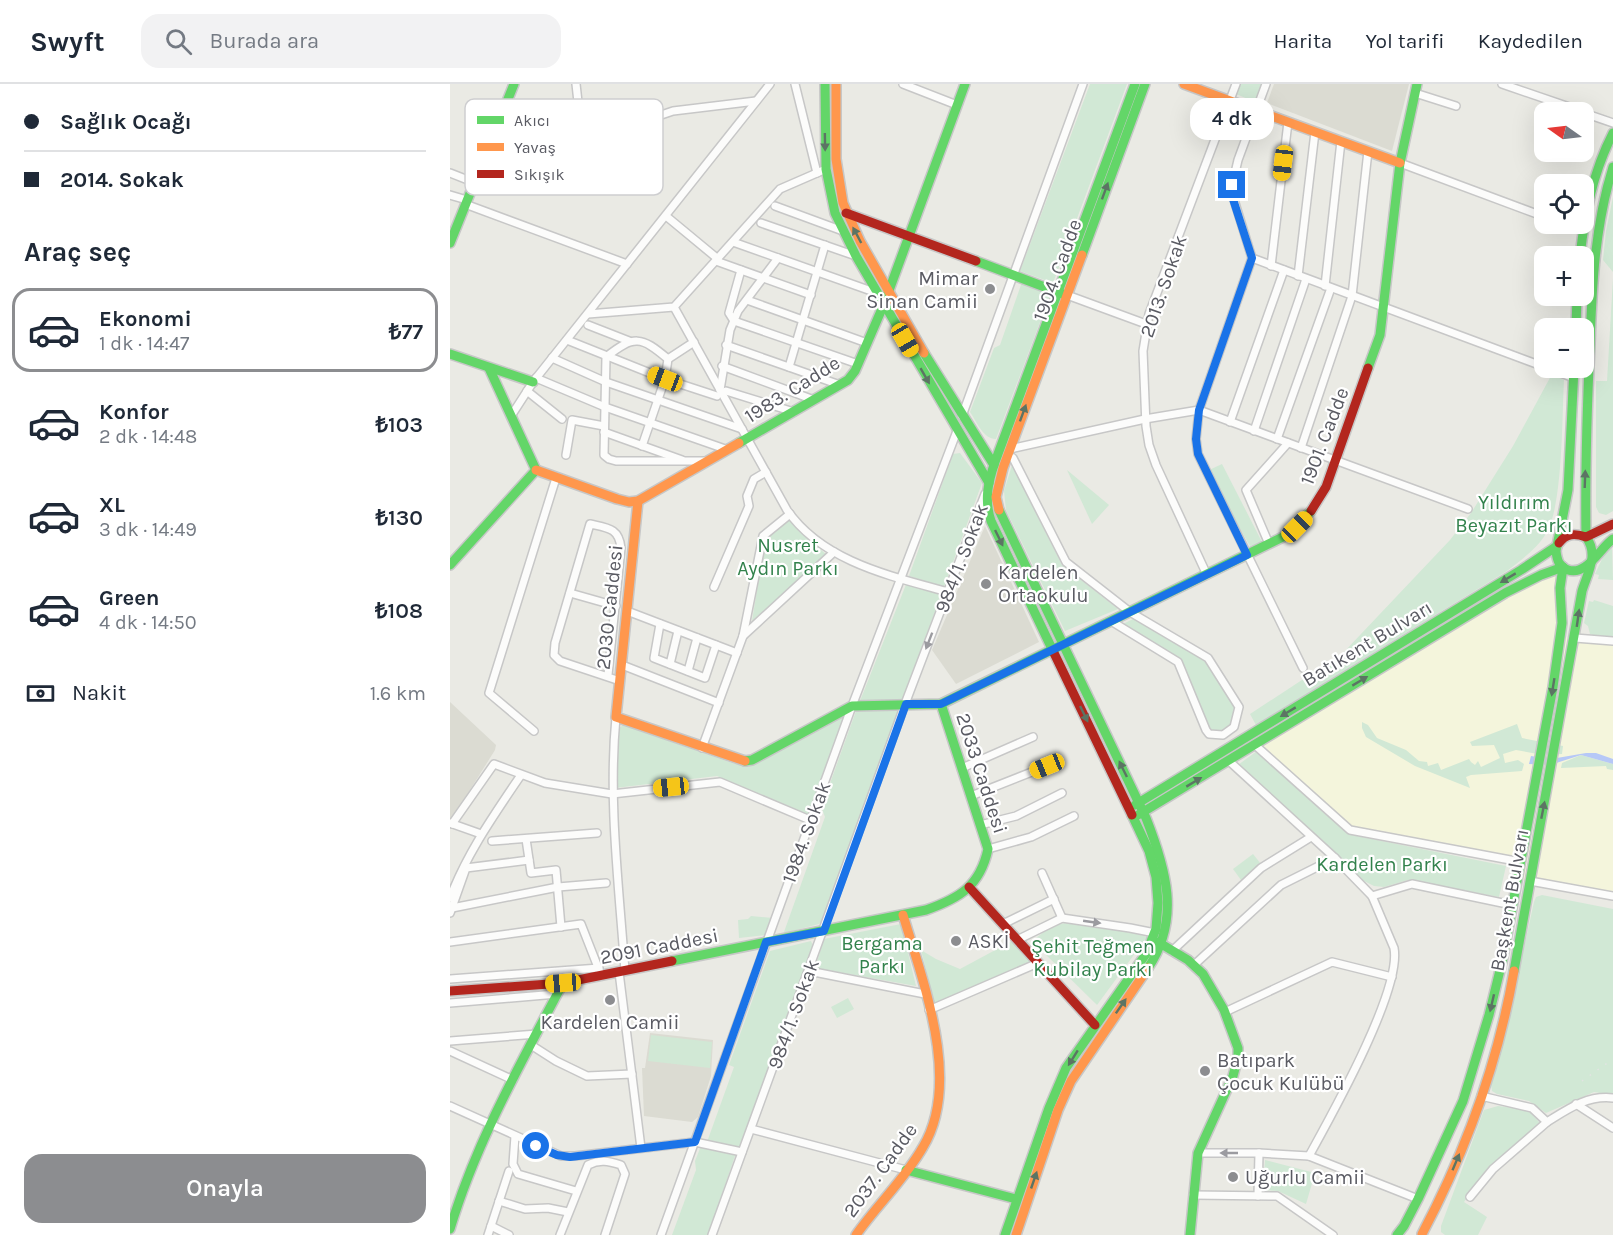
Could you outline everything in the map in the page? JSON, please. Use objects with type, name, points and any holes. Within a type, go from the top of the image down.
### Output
[{"type":"main road","points":[[508,99],[514,84]]},
{"type":"main road","points":[[825,84],[821,171],[843,231],[991,486],[1000,515],[1144,813],[1159,851],[1167,888],[1168,916],[1157,939],[1071,1081],[1016,1235]]},
{"type":"main road","points":[[836,84],[837,160],[840,194],[846,213],[888,292],[962,416],[999,467],[986,501],[988,516],[1130,807],[1149,851],[1158,884],[1157,939],[1072,1058],[1060,1081],[1016,1198],[1005,1235]]},
{"type":"main road","name":"1983. Cadde","points":[[638,501],[794,412],[852,376],[884,304],[965,84]]},
{"type":"main road","name":"1904. Cadde","points":[[999,467],[1135,84]]},
{"type":"main road","name":"1904. Cadde","points":[[999,467],[1012,453],[1062,294],[1145,84]]},
{"type":"main road","points":[[1184,84],[1400,163]]},
{"type":"main road","name":"1901. Cadde","points":[[852,706],[941,704],[1287,535],[1307,517],[1326,487],[1378,343],[1400,163],[1416,88]]},
{"type":"main road","points":[[1594,184],[1613,133]]},
{"type":"main road","points":[[1592,561],[1594,550],[1586,537],[1585,495],[1593,279],[1601,213],[1613,167]]},
{"type":"main road","points":[[450,243],[468,195]]},
{"type":"main road","points":[[846,213],[1062,294]]},
{"type":"main road","points":[[450,354],[489,368],[535,380]]},
{"type":"main road","points":[[489,368],[536,470],[623,501],[638,501]]},
{"type":"main road","points":[[1563,567],[1557,557],[1557,546],[1568,490],[1574,378]]},
{"type":"main road","points":[[450,565],[536,470]]},
{"type":"main road","name":"2030 Caddesi","points":[[616,717],[638,501]]},
{"type":"main road","name":"Batıkent Bulvarı","points":[[1130,807],[1511,576],[1557,546],[1561,538],[1569,534],[1581,534],[1586,537],[1613,524]]},
{"type":"main road","points":[[1592,561],[1607,542],[1613,539]]},
{"type":"main road","name":"Batıkent Bulvarı","points":[[1135,818],[1505,593],[1563,567],[1579,571],[1592,561]]},
{"type":"main road","name":"Başkent Bulvarı","points":[[1423,1234],[1442,1196],[1481,1096],[1509,1000],[1582,591],[1592,561]]},
{"type":"main road","name":"Başkent Bulvarı","points":[[1397,1235],[1418,1199],[1467,1091],[1489,1015],[1521,862],[1557,657],[1562,623],[1560,588],[1563,567]]},
{"type":"main road","name":"2033 Caddesi","points":[[766,942],[936,907],[969,887],[981,875],[988,849],[941,704]]},
{"type":"main road","points":[[616,717],[743,761],[752,760],[852,706]]},
{"type":"main road","points":[[1223,751],[1229,761]]},
{"type":"main road","points":[[969,887],[1095,1025]]},
{"type":"main road","name":"2037. Cadde","points":[[855,1235],[929,1137],[939,1100],[940,1074],[929,1010],[903,915]]},
{"type":"main road","points":[[1157,939],[1194,965],[1225,1012],[1238,1042],[1239,1057],[1233,1074],[1198,1153],[1190,1235]]},
{"type":"main road","name":"2091 Caddesi","points":[[450,991],[563,983],[600,971],[622,971],[766,942]]},
{"type":"main road","points":[[450,1229],[462,1192],[490,1125],[563,983]]},
{"type":"main road","points":[[906,1170],[1016,1198]]},
{"type":"main road","points":[[1424,1186],[1425,1195],[1428,1198],[1442,1196]]},
{"type":"main road","points":[[1404,1226],[1416,1226],[1423,1234]]},
{"type":"street","points":[[576,84],[578,99]]},
{"type":"street","points":[[511,416],[552,358],[770,84]]},
{"type":"street","points":[[588,314],[674,307],[782,188],[821,171],[795,84]]},
{"type":"street","points":[[903,84],[957,105]]},
{"type":"street","points":[[962,416],[1083,84]]},
{"type":"street","name":"2013. Sokak","points":[[1207,575],[1149,445],[1145,419],[1143,351],[1146,324],[1236,84]]},
{"type":"street","points":[[1266,84],[1238,160],[1231,190],[1252,258],[1199,410],[1196,439],[1198,454],[1303,668]]},
{"type":"street","points":[[1502,84],[1553,102]]},
{"type":"street","points":[[1416,88],[1456,106]]},
{"type":"street","points":[[663,114],[673,111],[756,101]]},
{"type":"street","points":[[1594,116],[1613,123]]},
{"type":"street","points":[[1271,266],[1288,122]]},
{"type":"street","points":[[1298,276],[1315,132]]},
{"type":"street","points":[[1277,440],[1328,287],[1341,141]]},
{"type":"street","points":[[1301,448],[1352,296],[1368,151]]},
{"type":"street","points":[[1400,163],[1534,213]]},
{"type":"street","points":[[450,174],[465,179]]},
{"type":"street","points":[[450,195],[627,264]]},
{"type":"street","points":[[775,206],[843,231]]},
{"type":"street","points":[[666,216],[717,260],[811,295]]},
{"type":"street","points":[[761,223],[856,256]]},
{"type":"street","points":[[733,242],[877,293]]},
{"type":"street","points":[[789,367],[825,245]]},
{"type":"street","points":[[721,392],[722,366],[734,321],[778,258]]},
{"type":"street","points":[[1252,258],[1534,363]]},
{"type":"street","points":[[741,270],[729,313],[734,321],[858,364]]},
{"type":"street","points":[[1230,422],[1284,270]]},
{"type":"street","points":[[1254,431],[1306,279]]},
{"type":"street","points":[[1062,294],[1146,324]]},
{"type":"street","points":[[747,300],[867,343]]},
{"type":"street","points":[[674,307],[790,514],[810,535],[834,552],[900,578],[948,592]]},
{"type":"street","points":[[588,325],[629,341],[646,344],[668,359]]},
{"type":"street","points":[[567,340],[665,379],[794,412]]},
{"type":"street","points":[[606,357],[629,341]]},
{"type":"street","points":[[642,446],[665,379],[668,359],[694,342]]},
{"type":"street","points":[[726,345],[840,385]]},
{"type":"street","points":[[606,357],[603,453],[609,459],[709,461]]},
{"type":"street","points":[[552,358],[606,382],[742,429]]},
{"type":"street","points":[[722,366],[814,400]]},
{"type":"street","points":[[535,380],[650,424],[728,450]]},
{"type":"street","points":[[527,391],[562,418]]},
{"type":"street","points":[[1111,621],[1178,662],[1207,733],[1216,736],[1227,734],[1237,722],[1238,704],[1208,658],[1130,612],[1064,560],[1012,453],[1145,419],[1199,410],[1468,509]]},
{"type":"street","points":[[566,455],[572,420],[604,429],[687,462]]},
{"type":"street","name":"1984. Sokak","points":[[661,1235],[810,820],[957,431]]},
{"type":"street","points":[[1269,544],[1246,490],[1288,443]]},
{"type":"street","points":[[714,587],[749,506],[747,496],[754,479],[766,472]]},
{"type":"street","points":[[534,731],[489,693],[556,478]]},
{"type":"street","name":"984/1. Sokak","points":[[712,1235],[906,704],[991,486]]},
{"type":"street","points":[[702,748],[743,636],[763,536],[790,514]]},
{"type":"street","points":[[608,675],[616,606],[620,538],[616,532],[590,524],[555,643],[554,655],[560,661],[608,675],[620,681]]},
{"type":"street","points":[[743,636],[834,552]]},
{"type":"street","points":[[570,593],[616,606]]},
{"type":"street","points":[[627,611],[737,653]]},
{"type":"street","points":[[660,624],[654,658],[705,678],[716,645]]},
{"type":"street","points":[[670,664],[678,631]]},
{"type":"street","points":[[688,671],[697,638]]},
{"type":"street","points":[[1575,638],[1613,641]]},
{"type":"street","points":[[621,664],[719,703]]},
{"type":"street","points":[[616,717],[612,794],[622,971],[641,1148]]},
{"type":"street","points":[[962,768],[1033,737]]},
{"type":"street","points":[[1255,745],[1350,830],[1521,862]]},
{"type":"street","points":[[1229,761],[1335,858],[1372,896],[1394,948],[1392,977],[1378,1018],[1309,1156]]},
{"type":"street","points":[[481,834],[451,824],[491,766],[496,764],[546,783],[612,794],[720,782],[810,820]]},
{"type":"street","points":[[971,796],[1047,766]]},
{"type":"street","points":[[450,898],[461,869],[481,834],[521,775]]},
{"type":"street","points":[[980,825],[1016,816],[1062,793]]},
{"type":"street","points":[[988,849],[1031,837],[1074,816]]},
{"type":"street","points":[[492,842],[597,833]]},
{"type":"street","points":[[1172,951],[1261,868],[1311,837]]},
{"type":"street","points":[[526,839],[531,873],[556,870],[561,927]]},
{"type":"street","points":[[1194,965],[1281,885],[1335,858]]},
{"type":"street","points":[[451,911],[466,868],[529,860]]},
{"type":"street","points":[[1042,873],[1062,918]]},
{"type":"street","points":[[1530,881],[1613,896]]},
{"type":"street","points":[[451,911],[558,887],[606,883]]},
{"type":"street","points":[[1372,896],[1412,884],[1512,905]]},
{"type":"street","points":[[1003,924],[1054,899]]},
{"type":"street","points":[[1017,940],[1062,918],[1130,928],[1157,939]]},
{"type":"street","points":[[450,942],[581,924],[600,971],[450,979]]},
{"type":"street","points":[[1225,1012],[1332,962],[1392,977]]},
{"type":"street","points":[[929,1010],[1038,963]]},
{"type":"street","points":[[809,971],[925,994]]},
{"type":"street","points":[[450,1003],[557,994]]},
{"type":"street","points":[[450,1041],[537,1034]]},
{"type":"street","points":[[531,1045],[556,1061],[587,1076],[632,1074]]},
{"type":"street","points":[[450,1051],[513,1080]]},
{"type":"street","points":[[1481,1096],[1532,1108],[1547,1122]]},
{"type":"street","points":[[1470,1197],[1492,1169],[1547,1122],[1576,1104],[1594,1098],[1613,1098]]},
{"type":"street","points":[[1576,1104],[1613,1128]]},
{"type":"street","points":[[450,1106],[566,1157],[695,1142],[742,1152]]},
{"type":"street","points":[[751,1129],[906,1170]]},
{"type":"street","points":[[515,1136],[513,1164],[518,1174],[576,1191]]},
{"type":"street","points":[[1258,1196],[1259,1152]]},
{"type":"street","points":[[1198,1153],[1259,1152],[1309,1156],[1418,1199]]},
{"type":"street","points":[[560,1235],[588,1165],[606,1160],[621,1165],[625,1176],[605,1235]]},
{"type":"street","points":[[488,1235],[509,1171]]},
{"type":"street","points":[[1194,1195],[1279,1197],[1333,1235]]},
{"type":"street","points":[[500,1201],[525,1209],[548,1208],[568,1212]]},
{"type":"street","points":[[491,1226],[509,1235]]},
{"type":"shaded area","points":[[1274,84],[1409,84],[1392,151],[1267,103]]},
{"type":"shaded area","name":"Kardelen Ortaokulu","points":[[985,526],[1039,642],[956,684],[932,650]]},
{"type":"shaded area","points":[[1563,567],[1560,637],[1613,641],[1613,896],[1517,879],[1521,863],[1353,831],[1255,745],[1505,593]]},
{"type":"shaded area","points":[[450,702],[496,745],[450,819]]},
{"type":"shaded area","points":[[650,1033],[713,1040],[711,1076],[698,1117],[692,1122],[644,1116],[642,1068],[645,1068]]},
{"type":"green space","points":[[1090,84],[1127,84],[1053,283],[1020,271]]},
{"type":"green space","points":[[1239,84],[1262,84],[1255,102],[1236,94]]},
{"type":"green space","points":[[1613,197],[1613,272],[1603,260]]},
{"type":"green space","points":[[1613,278],[1613,511],[1606,515],[1599,513],[1596,507],[1596,381],[1607,381]]},
{"type":"green space","points":[[1022,282],[1051,293],[996,439],[987,436],[970,412],[994,348],[1000,345]]},
{"type":"green space","name":"Yıldırım Beyazıt Parkı","points":[[1550,378],[1564,380],[1561,459],[1556,501],[1547,532],[1539,543],[1507,571],[1256,725],[1250,714],[1343,653],[1450,540],[1471,513],[1513,446]]},
{"type":"green space","points":[[960,453],[982,483],[944,587],[909,576],[953,454]]},
{"type":"green space","points":[[1222,464],[1262,542],[1251,548],[1207,471]]},
{"type":"green space","points":[[1012,465],[1062,565],[1118,609],[1065,631],[1006,510],[1004,491]]},
{"type":"green space","points":[[1067,470],[1109,505],[1092,524]]},
{"type":"green space","name":"Nusret Aydın Parkı","points":[[789,520],[827,555],[752,621],[765,540]]},
{"type":"green space","points":[[1612,546],[1613,580],[1598,579],[1599,575],[1595,574],[1602,559]]},
{"type":"green space","points":[[907,582],[942,593],[902,700],[860,701]]},
{"type":"green space","points":[[1594,600],[1613,606],[1613,638],[1590,634],[1588,626],[1584,623],[1589,601]]},
{"type":"green space","points":[[1135,618],[1203,658],[1237,708],[1233,725],[1220,733],[1209,729],[1182,662],[1121,625]]},
{"type":"green space","points":[[856,711],[898,711],[822,921],[819,924],[784,932],[825,817],[822,799],[829,786]]},
{"type":"green space","points":[[846,714],[809,816],[717,776],[615,788],[617,730],[623,725],[735,764],[753,764]]},
{"type":"green space","points":[[1362,722],[1368,725],[1377,738],[1406,750],[1419,761],[1427,762],[1428,766],[1438,763],[1441,770],[1469,759],[1475,765],[1478,761],[1481,767],[1500,758],[1494,745],[1472,746],[1470,742],[1517,724],[1522,738],[1563,746],[1562,754],[1543,755],[1516,750],[1503,754],[1505,763],[1518,760],[1524,764],[1522,771],[1471,775],[1466,777],[1470,788],[1415,766],[1366,737]]},
{"type":"green space","name":"Kardelen Parkı","points":[[1257,751],[1326,815],[1352,835],[1506,866],[1499,897],[1408,880],[1384,887],[1374,886],[1364,881],[1238,765]]},
{"type":"green space","points":[[1581,755],[1613,764],[1613,770],[1607,769],[1606,766],[1561,768],[1562,763]]},
{"type":"green space","points":[[1253,854],[1261,864],[1241,880],[1233,869]]},
{"type":"green space","points":[[1542,895],[1613,909],[1613,1095],[1594,1092],[1546,1113],[1529,1101],[1497,1094],[1492,1091],[1491,1085],[1502,1047],[1534,902],[1536,897]]},
{"type":"green space","points":[[751,916],[773,918],[767,935],[739,938],[738,920],[748,919]]},
{"type":"green space","name":"Şehit Teğmen Kubilay Parkı","points":[[1069,923],[1125,930],[1147,937],[1097,1005],[1032,941],[1054,924]]},
{"type":"green space","name":"Bergama Parkı","points":[[901,924],[916,986],[815,968],[824,939]]},
{"type":"green space","points":[[811,941],[813,946],[741,1149],[707,1142],[734,1067],[729,1065],[770,951]]},
{"type":"green space","points":[[1012,941],[1032,964],[935,1006],[921,950],[960,969]]},
{"type":"green space","points":[[848,998],[854,1009],[837,1018],[831,1007]]},
{"type":"green space","points":[[651,1035],[712,1042],[710,1068],[648,1061]]},
{"type":"green space","points":[[1498,1106],[1528,1110],[1541,1124],[1481,1177],[1464,1202],[1487,1217],[1478,1235],[1445,1235],[1441,1232],[1441,1226],[1484,1110]]},
{"type":"green space","points":[[701,1146],[736,1153],[708,1235],[672,1235],[696,1170],[695,1161]]},
{"type":"green space","points":[[1265,1160],[1315,1173],[1306,1204],[1278,1191],[1263,1190]]},
{"type":"water","points":[[1586,753],[1596,753],[1613,759],[1613,764],[1581,755],[1550,765],[1529,764],[1531,756],[1551,759]]},
{"type":"railway","points":[[1582,1081],[1613,1059]]},
{"type":"traffic: fast","points":[[508,99],[514,84]]},
{"type":"traffic: fast","points":[[825,84],[826,169],[835,213],[856,256],[989,483]]},
{"type":"traffic: fast","points":[[739,443],[848,380],[855,371],[884,304],[965,84]]},
{"type":"traffic: fast","points":[[1054,653],[991,521],[988,491],[995,462],[1135,84]]},
{"type":"traffic: fast","points":[[1082,255],[1145,84]]},
{"type":"traffic: fast","points":[[1368,368],[1380,335],[1400,163],[1417,84]]},
{"type":"traffic: fast","points":[[1581,246],[1591,193],[1600,163],[1613,133]]},
{"type":"traffic: fast","points":[[1586,537],[1587,416],[1593,277],[1598,233],[1613,167]]},
{"type":"traffic: fast","points":[[450,243],[469,195]]},
{"type":"traffic: fast","points":[[976,261],[1063,294]]},
{"type":"traffic: fast","points":[[1576,318],[1577,306]]},
{"type":"traffic: fast","points":[[924,353],[994,465]]},
{"type":"traffic: fast","points":[[450,354],[533,382]]},
{"type":"traffic: fast","points":[[489,368],[536,470]]},
{"type":"traffic: fast","points":[[1574,378],[1568,490],[1556,551],[1558,560],[1562,567],[1568,570],[1581,569],[1613,539]]},
{"type":"traffic: fast","points":[[450,565],[536,470]]},
{"type":"traffic: fast","points":[[999,510],[1146,818],[1159,856],[1167,894],[1167,912],[1158,950],[1148,968]]},
{"type":"traffic: fast","points":[[745,761],[752,760],[852,706],[941,704],[1287,535],[1311,511]]},
{"type":"traffic: fast","points":[[1514,971],[1582,591],[1592,557],[1590,543],[1586,537]]},
{"type":"traffic: fast","points":[[1135,805],[1557,546]]},
{"type":"traffic: fast","points":[[1138,815],[1505,593],[1563,567]]},
{"type":"traffic: fast","points":[[1397,1235],[1418,1199],[1463,1101],[1489,1015],[1502,962],[1553,687],[1562,623],[1560,588],[1563,567]]},
{"type":"traffic: fast","points":[[672,961],[926,910],[949,901],[967,889],[980,872],[988,849],[941,704]]},
{"type":"traffic: fast","points":[[1005,1235],[1049,1108],[1066,1068],[1146,954],[1156,929],[1158,903],[1156,877],[1149,851],[1132,815]]},
{"type":"traffic: fast","points":[[1158,942],[1188,960],[1203,974],[1224,1010],[1238,1048],[1233,1076],[1198,1153],[1190,1235]]},
{"type":"traffic: fast","points":[[450,1229],[486,1134],[563,983]]},
{"type":"traffic: fast","points":[[906,1170],[1016,1199]]},
{"type":"traffic: slow","points":[[836,84],[836,159],[843,203],[860,241],[924,353]]},
{"type":"traffic: slow","points":[[1184,84],[1400,163]]},
{"type":"traffic: slow","points":[[999,510],[996,497],[1003,468],[1082,255]]},
{"type":"traffic: slow","points":[[536,470],[617,499],[629,502],[638,501],[739,443]]},
{"type":"traffic: slow","points":[[638,501],[616,717],[745,761]]},
{"type":"traffic: slow","points":[[856,1235],[908,1170],[923,1147],[934,1121],[939,1093],[939,1063],[935,1032],[920,970],[903,915]]},
{"type":"traffic: slow","points":[[1016,1235],[1058,1110],[1071,1081],[1148,968]]},
{"type":"traffic: slow","points":[[1422,1234],[1452,1172],[1478,1106],[1499,1039],[1514,971]]},
{"type":"traffic: jam","points":[[846,213],[976,261]]},
{"type":"traffic: jam","points":[[1311,511],[1326,487],[1368,368]]},
{"type":"traffic: jam","points":[[1559,543],[1568,536],[1586,537],[1613,524]]},
{"type":"traffic: jam","points":[[1054,653],[1132,815]]},
{"type":"traffic: jam","points":[[969,887],[1095,1025]]},
{"type":"traffic: jam","points":[[450,991],[563,983],[672,961]]},
{"type":"place","name":"Mimar Sinan Camii","points":[[990,289]]},
{"type":"place","name":"Kardelen Ortaokulu","points":[[986,584]]},
{"type":"place","name":"ASKİ","points":[[956,941]]},
{"type":"place","name":"Kardelen Camii","points":[[610,1000]]},
{"type":"place","name":"Batıpark Çocuk Kulübü","points":[[1205,1071]]},
{"type":"place","name":"Uğurlu Camii","points":[[1233,1177]]},
{"type":"route","points":[[536,1146],[557,1155],[570,1157],[695,1142],[766,942],[824,931],[906,704],[941,704],[1247,555],[1196,447],[1199,410],[1252,258],[1232,196],[1232,185]]}]
